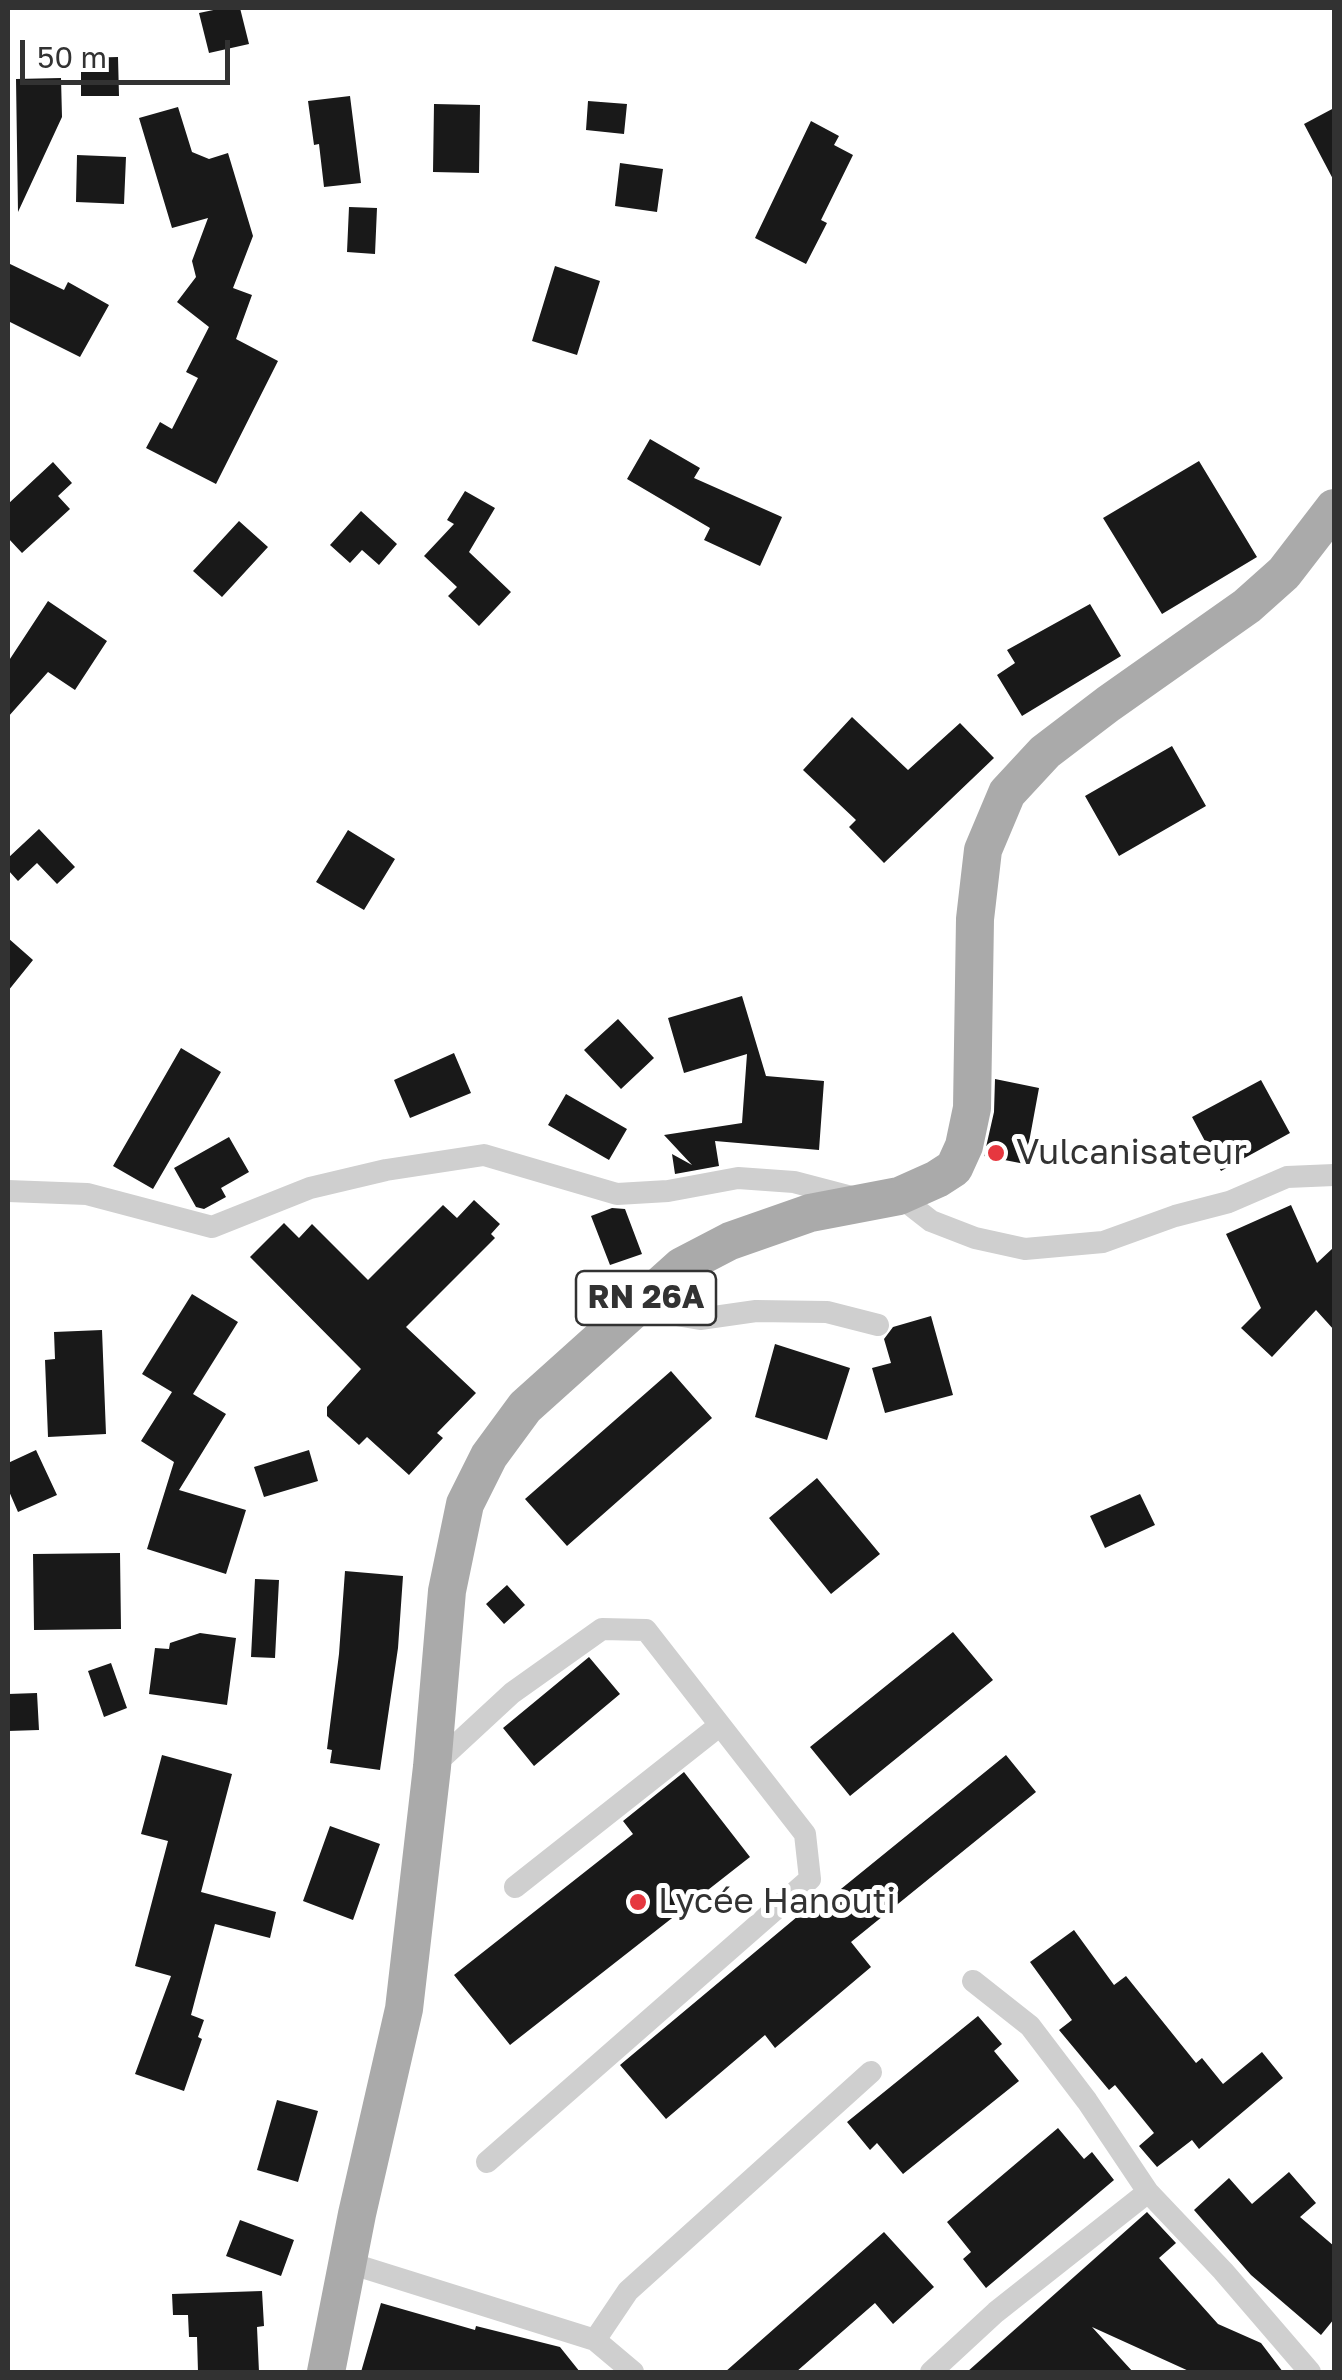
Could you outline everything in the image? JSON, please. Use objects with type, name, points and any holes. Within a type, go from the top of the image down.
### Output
[{"type":"main road","name":"RN 26A","points":[[326,2372],[346,2262],[404,2010],[432,1767],[447,1591],[466,1504],[489,1456],[524,1406],[682,1266],[730,1241],[810,1213],[881,1198],[954,1168],[964,1146],[972,1108],[975,919],[983,850],[1007,792],[1045,752],[1247,606],[1284,572],[1334,508]]},
{"type":"street","points":[[8,1190],[87,1194],[212,1227],[310,1188],[386,1170],[484,1155],[616,1194],[668,1191],[738,1178],[794,1182],[881,1198],[975,1238],[1025,1248],[1103,1242],[1229,1202],[1287,1177],[1334,1175]]},
{"type":"street","points":[[635,1308],[700,1319],[756,1311],[827,1312],[878,1325]]},
{"type":"street","points":[[432,1767],[512,1692],[602,1628],[646,1630],[805,1834],[810,1879],[487,2162]]},
{"type":"street","points":[[515,1887],[719,1726]]},
{"type":"street","points":[[973,1981],[1030,2026],[1148,2192],[1310,2372]]},
{"type":"street","points":[[595,2340],[628,2291],[870,2072]]},
{"type":"street","points":[[931,2372],[996,2312],[1148,2192]]},
{"type":"street","points":[[346,2262],[595,2340],[633,2372]]},
{"type":"building","points":[[240,8],[249,44],[209,53],[199,13]]},
{"type":"building","points":[[118,57],[119,96],[81,96],[81,58]]},
{"type":"building","points":[[61,78],[62,117],[18,212],[16,79]]},
{"type":"building","points":[[350,96],[361,183],[324,187],[308,101]]},
{"type":"building","points":[[588,101],[627,104],[624,134],[586,130]]},
{"type":"building","points":[[434,104],[480,105],[479,173],[433,172]]},
{"type":"building","points":[[178,107],[192,152],[209,159],[228,153],[253,236],[233,288],[252,295],[236,339],[278,361],[216,484],[146,448],[160,422],[172,429],[198,378],[186,372],[209,327],[177,302],[196,277],[192,261],[208,218],[172,228],[139,118]]},
{"type":"building","points":[[1334,108],[1334,181],[1304,124]]},
{"type":"building","points":[[811,121],[839,136],[834,145],[853,155],[821,220],[827,223],[806,264],[755,238]]},
{"type":"building","points":[[77,155],[126,157],[124,204],[76,202]]},
{"type":"building","points":[[620,163],[663,169],[657,212],[615,206]]},
{"type":"building","points":[[349,207],[377,208],[375,254],[347,252]]},
{"type":"building","points":[[8,263],[64,290],[68,282],[109,305],[80,357],[8,321]]},
{"type":"building","points":[[555,266],[600,281],[577,355],[532,341]]},
{"type":"building","points":[[650,439],[700,468],[694,478],[782,517],[760,566],[704,540],[710,528],[627,479]]},
{"type":"building","points":[[1199,461],[1257,557],[1162,614],[1103,518]]},
{"type":"building","points":[[53,462],[72,483],[58,496],[70,509],[22,553],[8,538],[8,504]]},
{"type":"building","points":[[465,491],[495,508],[469,552],[511,592],[479,626],[448,596],[457,587],[424,556],[454,524],[447,520]]},
{"type":"building","points":[[361,511],[397,544],[379,565],[362,550],[350,563],[330,545]]},
{"type":"building","points":[[239,521],[268,547],[222,597],[193,571]]},
{"type":"building","points":[[48,601],[107,641],[75,690],[48,672],[8,717],[8,662]]},
{"type":"building","points":[[1090,604],[1121,656],[1022,716],[997,675],[1015,663],[1007,650]]},
{"type":"building","points":[[852,717],[908,770],[960,723],[994,758],[884,863],[849,827],[856,820],[803,770]]},
{"type":"building","points":[[1172,746],[1206,806],[1119,856],[1085,796]]},
{"type":"building","points":[[39,829],[75,867],[57,884],[37,863],[18,881],[8,870],[8,858]]},
{"type":"building","points":[[348,830],[395,859],[364,910],[316,882]]},
{"type":"building","points":[[8,938],[33,960],[8,991]]},
{"type":"building","points":[[742,996],[766,1076],[824,1081],[819,1150],[715,1141],[719,1166],[675,1174],[672,1154],[692,1165],[664,1135],[742,1123],[747,1054],[684,1073],[668,1018]]},
{"type":"building","points":[[618,1019],[654,1058],[621,1089],[584,1050]]},
{"type":"building","points":[[181,1048],[221,1072],[153,1189],[113,1166]]},
{"type":"building","points":[[454,1053],[471,1093],[410,1118],[394,1080]]},
{"type":"building","points":[[995,1079],[1039,1088],[1025,1164],[984,1156],[994,1112]]},
{"type":"building","points":[[1261,1080],[1290,1133],[1221,1171],[1192,1117]]},
{"type":"building","points":[[566,1094],[627,1129],[609,1160],[548,1125]]},
{"type":"building","points":[[229,1137],[249,1172],[221,1188],[226,1197],[204,1209],[196,1207],[174,1168]]},
{"type":"building","points":[[474,1200],[500,1224],[491,1234],[495,1238],[406,1327],[476,1393],[437,1433],[443,1438],[409,1475],[367,1437],[359,1445],[327,1416],[327,1407],[361,1369],[250,1257],[284,1223],[299,1238],[312,1224],[368,1280],[443,1205],[457,1218]]},
{"type":"building","points":[[1291,1205],[1317,1263],[1334,1247],[1334,1330],[1316,1310],[1272,1357],[1241,1328],[1261,1308],[1226,1234]]},
{"type":"building","points":[[612,1208],[625,1209],[642,1254],[610,1265],[591,1216]]},
{"type":"building","points":[[192,1294],[238,1322],[193,1394],[226,1414],[179,1490],[246,1510],[226,1574],[147,1549],[174,1462],[141,1441],[172,1392],[142,1374]]},
{"type":"building","points":[[931,1316],[953,1395],[885,1413],[872,1368],[891,1363],[884,1339],[893,1327]]},
{"type":"building","points":[[102,1330],[106,1434],[48,1437],[45,1360],[55,1359],[54,1332]]},
{"type":"building","points":[[775,1344],[850,1368],[827,1440],[755,1417]]},
{"type":"building","points":[[671,1371],[712,1418],[567,1546],[525,1499]]},
{"type":"building","points":[[36,1450],[57,1495],[18,1512],[8,1489],[8,1463]]},
{"type":"building","points":[[309,1450],[318,1481],[264,1497],[254,1467]]},
{"type":"building","points":[[817,1478],[880,1554],[831,1594],[769,1518]]},
{"type":"building","points":[[1140,1494],[1155,1525],[1105,1548],[1090,1516]]},
{"type":"building","points":[[120,1553],[121,1629],[34,1630],[33,1554]]},
{"type":"building","points":[[345,1571],[403,1576],[398,1648],[380,1770],[330,1763],[332,1750],[327,1749]]},
{"type":"building","points":[[255,1579],[279,1580],[275,1658],[251,1657]]},
{"type":"building","points":[[507,1585],[525,1605],[504,1624],[486,1604]]},
{"type":"building","points":[[953,1632],[993,1680],[850,1796],[810,1747]]},
{"type":"building","points":[[200,1633],[236,1638],[227,1705],[149,1694],[155,1648],[169,1649],[170,1643]]},
{"type":"building","points":[[589,1657],[620,1694],[534,1766],[503,1728]]},
{"type":"building","points":[[111,1663],[127,1708],[104,1717],[88,1671]]},
{"type":"building","points":[[37,1693],[39,1730],[8,1731],[8,1694]]},
{"type":"building","points":[[162,1755],[232,1774],[201,1892],[276,1912],[270,1938],[215,1924],[191,2015],[204,2020],[198,2037],[202,2039],[184,2091],[135,2074],[171,1976],[135,1966],[168,1841],[141,1834]]},
{"type":"building","points":[[1006,1755],[1036,1792],[851,1942],[871,1967],[775,2048],[765,2035],[666,2119],[620,2065],[816,1901],[820,1906]]},
{"type":"building","points":[[684,1772],[750,1857],[510,2045],[454,1975],[633,1834],[623,1821]]},
{"type":"building","points":[[330,1826],[380,1844],[353,1920],[303,1901]]},
{"type":"building","points":[[1074,1930],[1114,1985],[1126,1976],[1196,2063],[1202,2058],[1223,2084],[1262,2052],[1283,2078],[1199,2149],[1192,2140],[1157,2167],[1139,2146],[1154,2133],[1115,2085],[1109,2090],[1059,2030],[1072,2020],[1030,1962]]},
{"type":"building","points":[[978,2016],[1002,2044],[994,2051],[1019,2081],[903,2174],[877,2143],[870,2150],[847,2122]]},
{"type":"building","points":[[277,2100],[318,2111],[298,2182],[257,2170]]},
{"type":"building","points":[[1058,2128],[1084,2159],[1092,2152],[1114,2180],[986,2288],[963,2259],[971,2252],[947,2222]]},
{"type":"building","points":[[1289,2172],[1316,2203],[1300,2217],[1334,2246],[1334,2319],[1321,2335],[1251,2275],[1194,2210],[1229,2178],[1252,2204]]},
{"type":"building","points":[[1147,2212],[1176,2243],[1159,2258],[1218,2324],[1261,2343],[1283,2372],[1191,2372],[1092,2327],[1133,2372],[967,2372]]},
{"type":"building","points":[[240,2220],[294,2240],[281,2276],[226,2256]]},
{"type":"building","points":[[884,2232],[934,2287],[893,2324],[875,2303],[796,2372],[725,2372]]},
{"type":"building","points":[[262,2291],[264,2326],[257,2327],[259,2372],[198,2372],[197,2337],[189,2337],[188,2315],[173,2315],[172,2294]]},
{"type":"building","points":[[381,2303],[475,2330],[476,2326],[560,2347],[580,2372],[361,2372]]},
{"type":"place","name":"Vulcanisateur","points":[[996,1153]]},
{"type":"place","name":"Lycée Hanouti","points":[[638,1902]]}]
